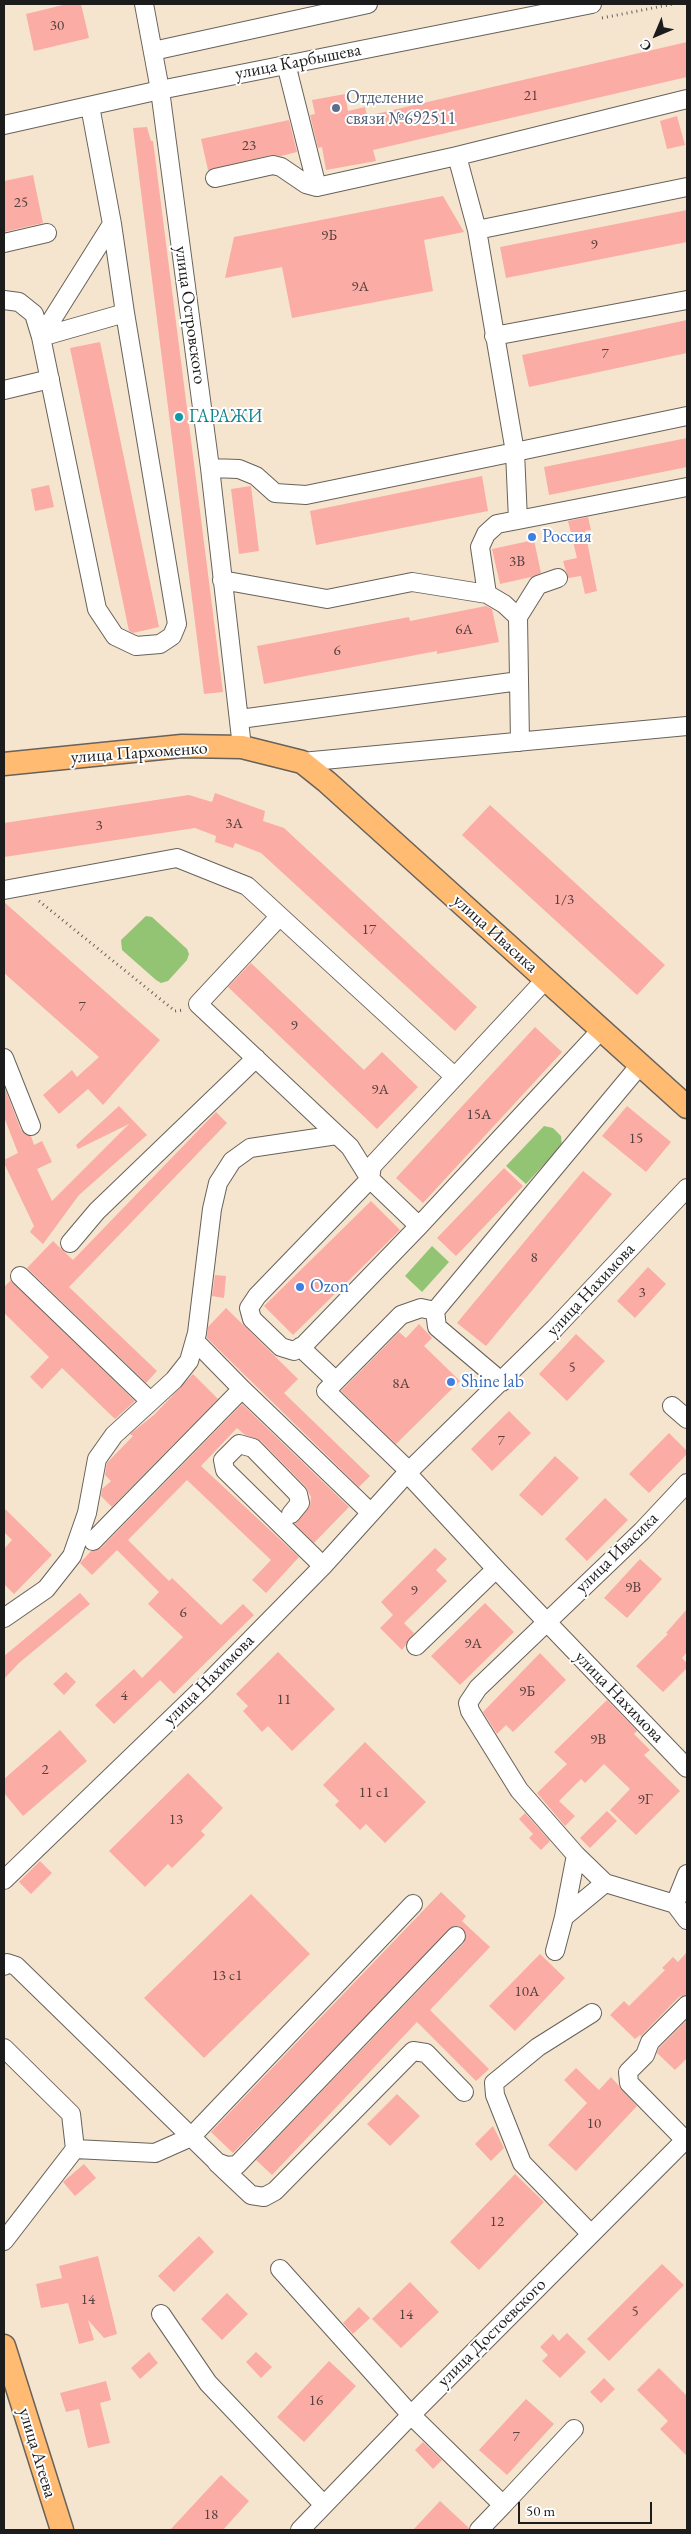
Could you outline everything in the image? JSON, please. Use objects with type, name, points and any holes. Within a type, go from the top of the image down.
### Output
[{"type":"main road","name":"улица Пархоменко","points":[[4,764],[182,746],[242,747],[302,762]]},
{"type":"main road","name":"улица Ивасика","points":[[302,762],[327,782],[687,1107]]},
{"type":"main road","name":"улица Агеева","points":[[4,2346],[62,2530]]},
{"type":"street","name":"улица Островского","points":[[144,4],[160,90],[210,468],[242,747]]},
{"type":"street","points":[[153,51],[368,4]]},
{"type":"street","name":"улица Карбышева","points":[[4,125],[286,64],[592,4]]},
{"type":"street","points":[[286,64],[317,187]]},
{"type":"street","points":[[215,178],[272,165],[281,167],[306,184],[317,187],[457,156],[687,99]]},
{"type":"street","points":[[4,300],[19,302],[34,314],[41,337],[96,609],[115,636],[136,646],[160,644],[172,636],[177,624],[112,224],[90,106]]},
{"type":"street","points":[[457,156],[477,230],[514,452],[518,520]]},
{"type":"street","points":[[477,230],[687,187]]},
{"type":"street","points":[[41,337],[112,224]]},
{"type":"street","points":[[4,243],[47,233]]},
{"type":"street","points":[[494,336],[687,300]]},
{"type":"street","points":[[41,337],[125,313]]},
{"type":"street","points":[[4,390],[50,379]]},
{"type":"street","points":[[210,468],[240,468],[256,476],[275,493],[306,495],[687,416]]},
{"type":"street","points":[[486,594],[480,547],[486,534],[497,524],[687,487]]},
{"type":"street","points":[[520,742],[518,617],[538,585],[558,578]]},
{"type":"street","points":[[222,580],[327,599],[412,582],[486,594],[504,604],[518,617]]},
{"type":"street","points":[[240,719],[519,681]]},
{"type":"street","points":[[302,762],[687,726]]},
{"type":"street","points":[[12,888],[177,858],[247,886],[455,1077]]},
{"type":"street","points":[[280,917],[198,1004],[350,1147],[370,1179],[419,1226]]},
{"type":"street","points":[[545,980],[372,1166],[370,1179],[257,1296],[249,1308],[252,1319],[281,1347],[294,1351],[300,1347],[419,1226],[601,1030]]},
{"type":"street","points":[[4,1058],[31,1126]]},
{"type":"street","points":[[70,1243],[97,1211],[256,1058]]},
{"type":"street","points":[[502,1382],[437,1327],[435,1311],[640,1065]]},
{"type":"street","points":[[4,1618],[46,1589],[72,1556],[87,1513],[97,1459],[114,1435],[174,1380],[189,1361],[195,1340],[212,1209],[218,1183],[232,1161],[250,1148],[337,1135]]},
{"type":"street","name":"улица Нахимова","points":[[4,1880],[204,1687],[323,1566],[408,1472],[502,1382],[687,1188]]},
{"type":"street","points":[[20,1276],[150,1402]]},
{"type":"street","points":[[408,1472],[326,1391],[401,1314],[421,1308],[435,1311]]},
{"type":"street","points":[[195,1340],[242,1389],[371,1513]]},
{"type":"street","points":[[300,1347],[335,1380]]},
{"type":"street","points":[[92,1541],[242,1389]]},
{"type":"street","points":[[672,1406],[687,1419]]},
{"type":"street","points":[[291,1514],[300,1503],[298,1494],[253,1448],[239,1444],[223,1460],[225,1470],[323,1566]]},
{"type":"street","name":"улица Нахимова","points":[[408,1472],[496,1569],[687,1768]]},
{"type":"street","name":"улица Ивасика","points":[[576,1855],[518,1790],[470,1711],[468,1703],[478,1688],[642,1531],[687,1483]]},
{"type":"street","points":[[416,1646],[496,1569]]},
{"type":"street","points":[[576,1855],[605,1883],[676,1904],[687,1920]]},
{"type":"street","points":[[555,1951],[564,1917],[576,1855]]},
{"type":"street","points":[[676,1904],[687,1874]]},
{"type":"street","points":[[564,1917],[605,1883]]},
{"type":"street","points":[[75,2149],[155,2153],[191,2137],[413,1904]]},
{"type":"street","points":[[217,2162],[227,2166],[237,2165],[456,1936]]},
{"type":"street","points":[[4,1966],[7,1963],[16,1966],[252,2194],[264,2197],[275,2191],[414,2051],[426,2053],[464,2092]]},
{"type":"street","points":[[686,2139],[629,2083],[628,2072],[645,2055],[650,2042],[687,2005]]},
{"type":"street","points":[[591,2234],[522,2164],[495,2095],[494,2082],[538,2047],[592,2013]]},
{"type":"street","points":[[4,2048],[71,2114],[75,2149],[4,2241]]},
{"type":"street","name":"улица Достоевского","points":[[300,2530],[411,2415],[686,2139]]},
{"type":"street","points":[[280,2269],[411,2415],[503,2505]]},
{"type":"street","points":[[161,2314],[208,2383],[324,2505]]},
{"type":"street","points":[[479,2530],[574,2429]]},
{"type":"path","points":[[12,888],[175,1012],[188,1010],[198,1004]]},
{"type":"green space","points":[[146,916],[152,917],[187,949],[189,954],[187,960],[168,981],[161,983],[122,950],[121,940]]},
{"type":"green space","points":[[544,1126],[553,1128],[561,1136],[562,1145],[526,1184],[506,1166]]},
{"type":"green space","points":[[432,1246],[449,1262],[422,1292],[405,1276]]},
{"type":"building","points":[[67,4],[81,4],[89,38],[34,51],[26,14]]},
{"type":"building","points":[[687,42],[687,77],[373,150],[376,161],[326,170],[322,147],[318,148],[310,115],[315,114],[312,100],[345,94],[348,111],[365,107],[367,116]]},
{"type":"building","points":[[677,116],[685,145],[667,149],[660,121]]},
{"type":"building","points":[[289,120],[297,152],[281,156],[271,155],[208,170],[201,139]]},
{"type":"building","name":"ГАРАЖИ","points":[[147,127],[151,141],[153,141],[223,692],[204,694],[133,128]]},
{"type":"building","points":[[33,175],[43,223],[4,232],[4,181]]},
{"type":"building","points":[[443,196],[464,232],[424,240],[433,291],[292,318],[282,267],[225,278],[234,237]]},
{"type":"building","points":[[687,210],[687,242],[506,278],[500,247]]},
{"type":"building","points":[[687,320],[687,353],[529,387],[522,355]]},
{"type":"building","points":[[100,342],[159,627],[133,633],[129,631],[70,348]]},
{"type":"building","points":[[687,438],[687,467],[549,495],[544,467]]},
{"type":"building","points":[[482,476],[488,511],[316,545],[310,511]]},
{"type":"building","points":[[49,485],[54,507],[35,511],[31,489]]},
{"type":"building","points":[[251,486],[259,551],[239,554],[231,489]]},
{"type":"building","points":[[588,517],[591,530],[585,531],[597,591],[585,594],[581,576],[568,578],[563,561],[577,558],[568,521]]},
{"type":"building","points":[[534,540],[541,573],[500,584],[492,549]]},
{"type":"building","points":[[486,606],[492,609],[499,642],[437,654],[437,651],[264,684],[257,646],[409,617],[410,621]]},
{"type":"building","points":[[215,793],[265,811],[263,821],[284,828],[477,1007],[455,1031],[261,853],[235,843],[233,848],[215,842],[216,836],[195,828],[4,857],[4,823],[189,795],[212,802]]},
{"type":"building","points":[[490,805],[665,965],[637,995],[462,835]]},
{"type":"building","points":[[4,902],[160,1040],[103,1105],[88,1089],[59,1114],[43,1095],[72,1070],[77,1077],[99,1057],[4,973]]},
{"type":"building","points":[[251,963],[364,1070],[382,1052],[418,1087],[377,1129],[228,987]]},
{"type":"building","points":[[535,1027],[562,1052],[423,1203],[396,1178]]},
{"type":"building","points":[[4,1086],[21,1130],[31,1136],[34,1145],[42,1141],[52,1162],[37,1169],[52,1201],[129,1124],[78,1149],[76,1145],[119,1106],[147,1135],[79,1195],[43,1244],[30,1232],[34,1226],[4,1163],[4,1160],[18,1153],[4,1117]]},
{"type":"building","points":[[627,1106],[671,1142],[646,1172],[602,1136]]},
{"type":"building","points":[[216,1112],[227,1123],[69,1287],[157,1371],[146,1383],[27,1268],[53,1241],[73,1260]]},
{"type":"building","points":[[504,1168],[523,1186],[456,1256],[437,1238]]},
{"type":"building","points":[[583,1171],[612,1194],[486,1346],[457,1323]]},
{"type":"building","points":[[371,1201],[400,1230],[293,1335],[264,1306]]},
{"type":"building","points":[[648,1267],[666,1284],[635,1318],[617,1301]]},
{"type":"building","points":[[215,1275],[226,1276],[224,1298],[212,1296]]},
{"type":"building","points":[[11,1280],[135,1401],[115,1419],[62,1368],[42,1389],[30,1377],[49,1357],[4,1313],[4,1287]]},
{"type":"building","points":[[226,1308],[298,1379],[284,1393],[370,1476],[359,1487],[207,1338],[208,1327]]},
{"type":"building","points":[[419,1324],[432,1338],[424,1346],[460,1381],[396,1444],[341,1391],[399,1332],[406,1338]]},
{"type":"building","points":[[576,1334],[605,1361],[567,1401],[539,1374]]},
{"type":"building","points":[[193,1374],[218,1399],[112,1507],[101,1496],[102,1489],[111,1481],[105,1475],[107,1463],[133,1436],[130,1434],[154,1415]]},
{"type":"building","points":[[242,1404],[349,1507],[314,1543],[295,1524],[310,1506],[311,1497],[306,1487],[261,1441],[245,1435],[237,1428],[201,1466],[299,1557],[266,1593],[252,1580],[271,1560],[187,1480],[128,1540],[169,1581],[172,1578],[221,1625],[243,1604],[254,1615],[174,1694],[160,1680],[114,1724],[95,1705],[134,1669],[142,1678],[183,1637],[148,1604],[159,1592],[117,1550],[92,1575],[80,1563],[91,1551],[101,1548]]},
{"type":"building","points":[[509,1411],[531,1433],[492,1471],[471,1449]]},
{"type":"building","points":[[669,1433],[687,1451],[687,1454],[649,1493],[629,1474]]},
{"type":"building","points":[[555,1456],[579,1478],[542,1516],[519,1495]]},
{"type":"building","points":[[605,1498],[628,1520],[587,1561],[565,1539]]},
{"type":"building","points":[[4,1508],[52,1555],[14,1594],[4,1584],[4,1549],[12,1540],[4,1532]]},
{"type":"building","points":[[435,1548],[447,1559],[436,1570],[447,1581],[404,1623],[414,1633],[402,1650],[380,1628],[393,1615],[381,1602]]},
{"type":"building","points":[[640,1559],[662,1579],[627,1618],[604,1598]]},
{"type":"building","points":[[80,1593],[90,1604],[19,1663],[4,1679],[4,1656]]},
{"type":"building","points":[[485,1603],[514,1632],[460,1685],[431,1656]]},
{"type":"building","points":[[687,1609],[687,1652],[682,1658],[687,1663],[687,1668],[663,1692],[636,1666],[668,1634],[666,1633]]},
{"type":"building","points":[[278,1652],[335,1709],[292,1751],[268,1726],[262,1732],[243,1711],[248,1706],[236,1694]]},
{"type":"building","points":[[540,1653],[566,1680],[513,1732],[506,1725],[497,1734],[483,1712]]},
{"type":"building","points":[[66,1672],[76,1682],[64,1695],[53,1684]]},
{"type":"building","points":[[607,1700],[637,1731],[634,1734],[650,1750],[644,1755],[680,1791],[636,1835],[610,1810],[630,1789],[604,1764],[585,1783],[581,1779],[559,1801],[575,1816],[565,1826],[537,1793],[567,1764],[554,1752]]},
{"type":"building","points":[[60,1730],[87,1761],[23,1816],[4,1793],[4,1779]]},
{"type":"building","points":[[365,1742],[426,1802],[385,1843],[366,1824],[360,1830],[335,1805],[339,1801],[323,1785]]},
{"type":"building","points":[[188,1773],[223,1808],[201,1831],[205,1835],[172,1868],[168,1864],[145,1887],[109,1851]]},
{"type":"building","points":[[607,1811],[617,1821],[590,1848],[580,1838]]},
{"type":"building","points":[[525,1813],[550,1841],[541,1850],[529,1838],[533,1834],[519,1819]]},
{"type":"building","points":[[40,1861],[52,1873],[31,1894],[19,1882]]},
{"type":"building","points":[[441,1892],[466,1916],[462,1921],[490,1947],[430,2010],[489,2069],[476,2081],[417,2022],[272,2175],[256,2160],[464,1943],[466,1933],[459,1926],[454,1926],[233,2153],[211,2132]]},
{"type":"building","points":[[251,1894],[310,1954],[204,2058],[144,1998]]},
{"type":"building","points":[[687,1952],[687,1995],[679,1997],[641,2036],[635,2039],[610,2015],[624,2001],[629,2006],[665,1970],[662,1968],[673,1957],[678,1962]]},
{"type":"building","points":[[540,1954],[565,1978],[515,2031],[489,2006]]},
{"type":"building","points":[[687,2020],[687,2058],[675,2070],[657,2053],[659,2048]]},
{"type":"building","points":[[576,2068],[599,2090],[611,2077],[637,2106],[576,2171],[548,2145],[587,2103],[564,2080]]},
{"type":"building","points":[[397,2094],[420,2116],[390,2146],[367,2124]]},
{"type":"building","points":[[493,2126],[504,2148],[491,2161],[475,2144]]},
{"type":"building","points":[[84,2164],[96,2178],[75,2196],[63,2182]]},
{"type":"building","points":[[515,2174],[544,2202],[479,2270],[450,2242]]},
{"type":"building","points":[[199,2236],[214,2252],[174,2292],[158,2276]]},
{"type":"building","points":[[98,2256],[117,2334],[104,2338],[88,2320],[94,2340],[79,2344],[68,2303],[41,2308],[36,2284],[62,2278],[59,2266]]},
{"type":"building","points":[[662,2264],[684,2285],[609,2361],[587,2339]]},
{"type":"building","points":[[410,2282],[439,2312],[401,2348],[372,2319]]},
{"type":"building","points":[[227,2293],[248,2314],[222,2340],[201,2319]]},
{"type":"building","points":[[359,2307],[370,2318],[353,2334],[343,2323]]},
{"type":"building","points":[[567,2333],[586,2352],[560,2378],[542,2361],[548,2355],[540,2347],[553,2334],[559,2341]]},
{"type":"building","points":[[149,2352],[158,2363],[140,2379],[131,2368]]},
{"type":"building","points":[[256,2352],[272,2367],[261,2378],[246,2362]]},
{"type":"building","points":[[329,2361],[356,2386],[304,2442],[277,2417]]},
{"type":"building","points":[[659,2368],[687,2396],[687,2456],[660,2429],[668,2421],[637,2390]]},
{"type":"building","points":[[604,2378],[615,2389],[601,2403],[590,2392]]},
{"type":"building","points":[[106,2381],[111,2400],[100,2403],[110,2443],[88,2448],[79,2409],[66,2412],[60,2393]]},
{"type":"building","points":[[526,2399],[554,2424],[507,2475],[479,2450]]},
{"type":"building","points":[[423,2442],[442,2460],[433,2469],[415,2450]]},
{"type":"building","points":[[221,2475],[249,2501],[223,2530],[170,2530]]},
{"type":"building","points":[[440,2501],[469,2528],[469,2530],[413,2530]]},
{"type":"place","name":"Отделение связи №692511","points":[[336,108]]},
{"type":"place","name":"ГАРАЖИ","points":[[179,417]]},
{"type":"place","name":"Россия","points":[[532,537]]},
{"type":"place","name":"Ozon","points":[[300,1287]]},
{"type":"place","name":"Shine lab","points":[[451,1382]]}]
